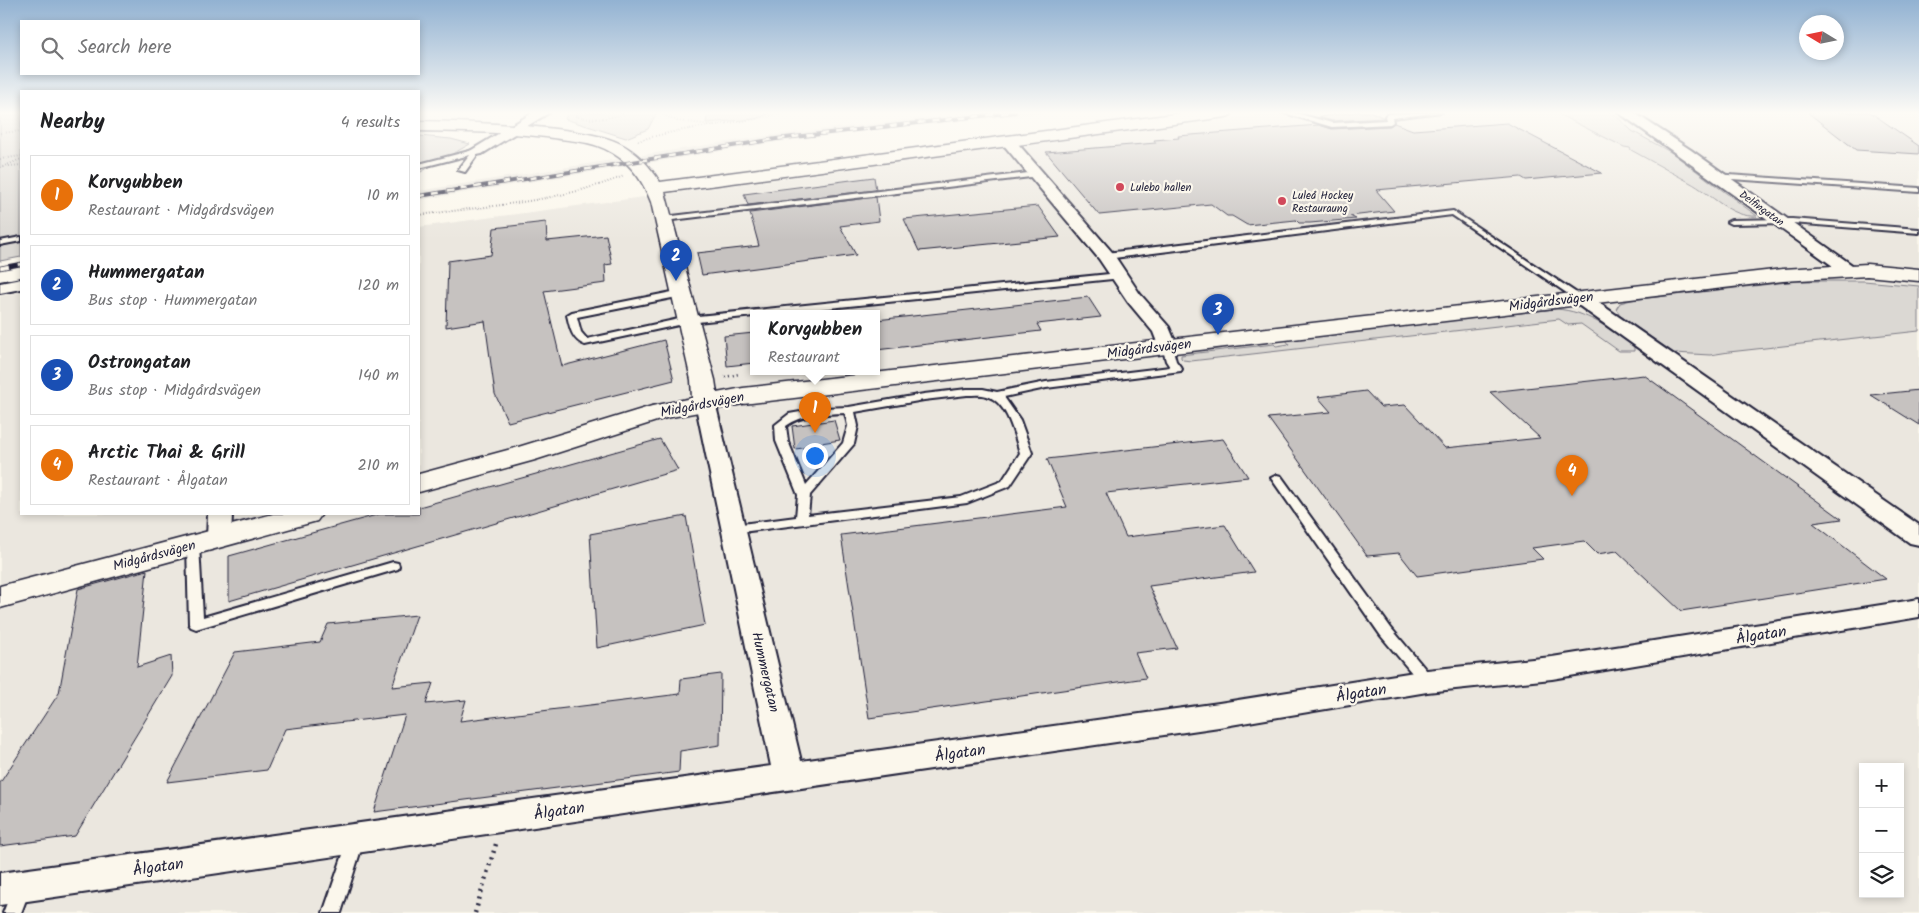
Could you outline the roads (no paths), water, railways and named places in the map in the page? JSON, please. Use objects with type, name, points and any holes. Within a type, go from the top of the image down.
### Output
[{"type":"street","points":[[623,155],[644,170],[656,188],[912,155]]},
{"type":"street","points":[[1019,155],[1106,256],[1134,298],[1162,331],[1167,346]]},
{"type":"street","name":"Delfingatan","points":[[1686,155],[1850,270]]},
{"type":"street","name":"Hummergatan","points":[[656,188],[702,380],[705,402],[789,776]]},
{"type":"street","name":"Midgårdsvägen","points":[[420,484],[661,412],[705,402],[778,391],[1783,275],[1850,270],[1919,275]]},
{"type":"street","points":[[0,288],[20,284]]},
{"type":"street","points":[[1580,298],[1919,537]]},
{"type":"street","name":"Midgårdsvägen","points":[[0,597],[211,532],[303,515]]},
{"type":"street","name":"Ålgatan","points":[[12,896],[357,838],[1219,716],[1428,681],[1552,668],[1919,608]]},
{"type":"lane","points":[[420,166],[463,155]]},
{"type":"lane","points":[[462,170],[474,155]]},
{"type":"lane","points":[[1758,168],[1771,179]]},
{"type":"lane","points":[[664,219],[1036,174]]},
{"type":"lane","points":[[1717,176],[1919,190]]},
{"type":"lane","points":[[1106,256],[1453,213],[1580,298]]},
{"type":"lane","points":[[1731,222],[1792,221],[1919,231]]},
{"type":"lane","points":[[0,243],[20,239]]},
{"type":"lane","points":[[786,310],[1119,276]]},
{"type":"lane","points":[[682,293],[572,315],[576,333],[585,342],[688,320],[750,314]]},
{"type":"lane","points":[[995,396],[1046,385],[1177,369],[1171,361],[1167,346]]},
{"type":"lane","points":[[734,529],[963,500],[1006,483],[1026,453],[1012,412],[992,393],[965,391],[849,410],[823,411],[793,416],[780,425],[782,441],[804,495],[802,520]]},
{"type":"lane","points":[[804,495],[848,444],[853,426],[849,410]]},
{"type":"lane","points":[[1277,478],[1386,632],[1428,681]]},
{"type":"lane","points":[[211,532],[196,624],[392,566]]},
{"type":"lane","points":[[332,913],[357,838]]},
{"type":"railway","points":[[420,196],[678,155]]},
{"type":"railway","points":[[0,268],[20,264]]},
{"type":"place","name":"Lulebo hallen","points":[[1120,187]]},
{"type":"place","name":"Luleå Hockey Restauraung","points":[[1282,201]]},
{"type":"place","name":"Hummergatan","points":[[676,281]]},
{"type":"place","name":"Ostrongatan","points":[[1218,335]]},
{"type":"place","name":"Korvgubben","points":[[815,433]]},
{"type":"place","name":"Arctic Thai & Grill","points":[[1572,496]]}]
